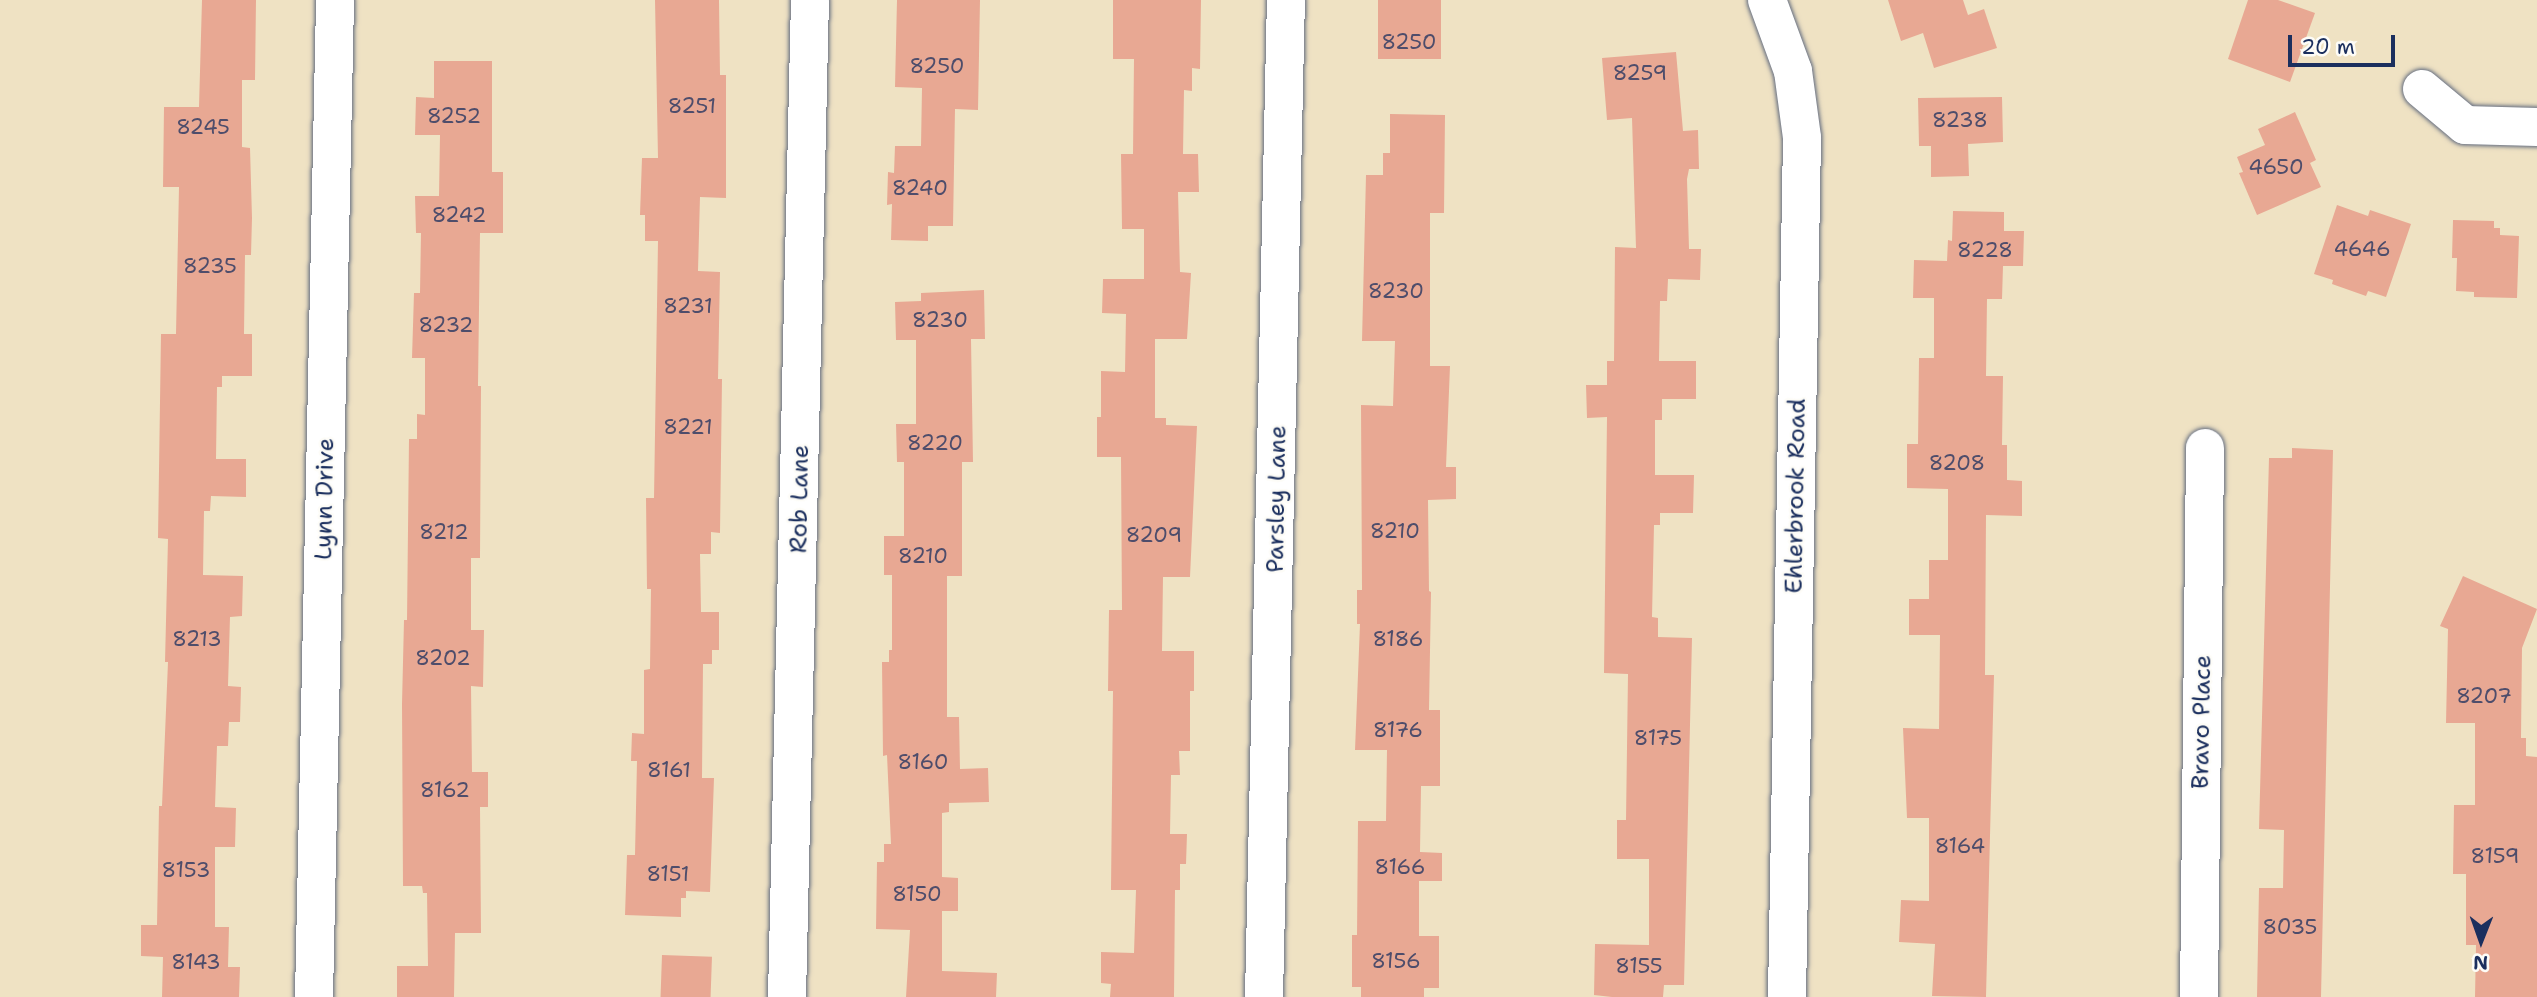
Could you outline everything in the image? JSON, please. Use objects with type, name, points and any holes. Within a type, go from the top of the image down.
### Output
[{"type":"street","name":"Lynn Drive","points":[[314,997],[335,0]]},
{"type":"street","name":"Rob Lane","points":[[788,997],[810,0]]},
{"type":"street","name":"Parsley Lane","points":[[1265,997],[1286,0]]},
{"type":"street","name":"Ehlerbrook Road","points":[[1767,0],[1793,71],[1802,146],[1787,997]]},
{"type":"street","points":[[2422,89],[2465,125],[2537,127]]},
{"type":"street","name":"Bravo Place","points":[[2199,997],[2205,448]]},
{"type":"building","points":[[202,0],[256,0],[255,80],[242,80],[242,147],[250,148],[252,218],[251,255],[245,255],[244,334],[252,334],[252,376],[222,376],[222,387],[217,387],[216,459],[246,459],[246,497],[211,496],[210,511],[204,511],[203,575],[243,576],[242,616],[230,617],[228,686],[241,687],[240,722],[229,722],[228,746],[217,746],[215,807],[236,808],[235,847],[215,847],[215,927],[229,927],[228,967],[240,967],[239,997],[162,997],[163,957],[141,956],[141,925],[157,925],[159,806],[162,806],[168,662],[165,662],[168,539],[158,538],[161,334],[176,334],[179,187],[163,187],[164,107],[199,107]]},
{"type":"building","points":[[655,0],[719,0],[720,75],[726,75],[726,198],[700,197],[698,271],[720,272],[720,533],[711,532],[711,554],[700,554],[701,612],[719,612],[719,650],[712,650],[712,664],[703,664],[702,778],[714,778],[710,892],[686,891],[686,898],[681,898],[681,917],[625,915],[627,855],[635,855],[637,761],[631,761],[632,733],[644,734],[644,670],[650,669],[651,589],[647,589],[646,498],[654,498],[658,241],[645,241],[645,215],[640,215],[642,158],[658,158]]},
{"type":"building","points":[[897,0],[980,0],[978,110],[955,109],[953,226],[928,226],[928,241],[891,240],[892,204],[887,205],[888,172],[894,173],[895,146],[921,146],[922,88],[895,87]]},
{"type":"building","points":[[1113,0],[1201,0],[1200,69],[1192,68],[1192,91],[1184,90],[1183,154],[1198,154],[1199,192],[1178,192],[1180,272],[1191,273],[1187,339],[1155,339],[1155,418],[1166,418],[1166,425],[1197,426],[1190,577],[1163,577],[1162,651],[1194,651],[1194,691],[1190,691],[1190,751],[1179,751],[1180,775],[1171,775],[1170,834],[1187,834],[1186,864],[1180,864],[1180,890],[1175,890],[1174,997],[1110,997],[1111,984],[1101,983],[1101,952],[1134,953],[1136,890],[1111,890],[1113,691],[1108,691],[1109,610],[1122,610],[1121,457],[1097,457],[1097,417],[1101,417],[1101,371],[1125,372],[1126,314],[1102,313],[1103,279],[1144,279],[1144,229],[1122,229],[1121,154],[1133,154],[1134,59],[1113,59]]},
{"type":"building","points":[[1378,0],[1441,0],[1441,59],[1378,59]]},
{"type":"building","points":[[1888,0],[1963,0],[1968,15],[1984,9],[1997,48],[1934,68],[1923,33],[1901,41]]},
{"type":"building","points":[[2248,0],[2278,0],[2315,13],[2290,82],[2228,59]]},
{"type":"building","points":[[1676,52],[1683,131],[1698,130],[1699,169],[1689,169],[1687,179],[1689,249],[1701,249],[1700,280],[1668,279],[1667,301],[1660,301],[1659,361],[1696,361],[1696,399],[1662,399],[1662,420],[1655,420],[1655,475],[1694,475],[1693,513],[1660,513],[1660,525],[1654,525],[1652,617],[1658,618],[1658,637],[1692,638],[1684,985],[1664,985],[1663,997],[1612,997],[1594,995],[1595,944],[1649,945],[1649,859],[1617,859],[1617,820],[1626,820],[1628,674],[1604,673],[1607,417],[1587,418],[1586,385],[1607,385],[1607,361],[1614,361],[1615,247],[1636,248],[1632,118],[1607,120],[1602,58]]},
{"type":"building","points":[[434,61],[492,61],[492,172],[503,172],[503,233],[480,233],[480,558],[471,558],[471,630],[484,630],[483,687],[471,686],[472,772],[488,772],[488,807],[480,807],[481,933],[455,933],[454,997],[397,997],[397,966],[428,966],[427,893],[423,893],[422,886],[403,886],[402,704],[404,620],[407,620],[409,439],[417,439],[417,414],[425,415],[425,358],[412,358],[414,293],[420,293],[421,233],[416,233],[415,196],[439,196],[440,135],[415,135],[416,97],[434,98]]},
{"type":"building","points":[[2002,97],[2003,142],[1968,144],[1969,176],[1931,177],[1931,146],[1919,146],[1918,98]]},
{"type":"building","points":[[2295,112],[2316,160],[2310,163],[2321,187],[2257,215],[2239,173],[2243,172],[2237,157],[2265,145],[2258,129]]},
{"type":"building","points":[[1390,114],[1445,115],[1444,213],[1430,213],[1430,366],[1450,366],[1446,467],[1456,467],[1456,499],[1428,500],[1431,592],[1429,710],[1440,710],[1440,786],[1421,786],[1420,852],[1442,853],[1442,881],[1419,881],[1419,936],[1439,936],[1439,988],[1424,988],[1424,997],[1361,997],[1361,987],[1352,987],[1352,935],[1357,935],[1358,821],[1386,821],[1387,750],[1355,750],[1360,624],[1357,624],[1357,590],[1362,590],[1361,405],[1393,406],[1395,341],[1362,341],[1366,175],[1383,175],[1383,153],[1390,153]]},
{"type":"building","points":[[2337,205],[2368,216],[2370,210],[2411,224],[2386,297],[2368,291],[2366,296],[2332,284],[2333,280],[2314,274]]},
{"type":"building","points":[[1953,211],[2004,212],[2004,231],[2024,231],[2023,266],[2003,266],[2002,299],[1987,299],[1986,376],[2003,376],[2002,445],[2007,445],[2007,480],[2022,481],[2022,516],[1986,515],[1985,675],[1994,675],[1986,997],[1932,996],[1935,944],[1899,942],[1901,900],[1929,901],[1929,818],[1907,818],[1903,728],[1939,729],[1940,635],[1909,635],[1909,599],[1929,599],[1929,560],[1948,560],[1948,489],[1907,488],[1907,444],[1918,444],[1919,358],[1934,358],[1934,298],[1913,298],[1914,260],[1947,261],[1948,240],[1952,241]]},
{"type":"building","points":[[2453,220],[2494,221],[2494,228],[2500,228],[2500,235],[2519,236],[2517,298],[2474,297],[2474,292],[2456,291],[2457,258],[2452,258]]},
{"type":"building","points":[[984,290],[985,339],[971,339],[973,462],[962,462],[962,576],[947,576],[947,717],[959,717],[960,769],[988,768],[989,802],[949,803],[949,812],[942,813],[942,877],[958,878],[958,911],[942,911],[942,971],[997,973],[996,997],[906,997],[910,930],[876,929],[877,862],[884,862],[884,844],[891,844],[887,755],[883,756],[882,662],[889,662],[889,650],[892,650],[892,575],[884,575],[884,536],[904,536],[904,462],[897,462],[896,424],[916,424],[916,340],[896,340],[895,302],[921,301],[921,293]]},
{"type":"building","points":[[2292,448],[2333,450],[2321,997],[2257,997],[2259,888],[2283,888],[2284,830],[2259,829],[2269,458],[2292,458]]},
{"type":"building","points":[[2463,576],[2537,609],[2522,648],[2521,738],[2526,738],[2526,756],[2537,757],[2537,997],[2475,997],[2476,945],[2466,945],[2466,874],[2453,874],[2454,805],[2475,805],[2475,723],[2446,723],[2448,629],[2440,626]]},
{"type":"building","points":[[662,955],[712,957],[711,997],[661,997]]}]
